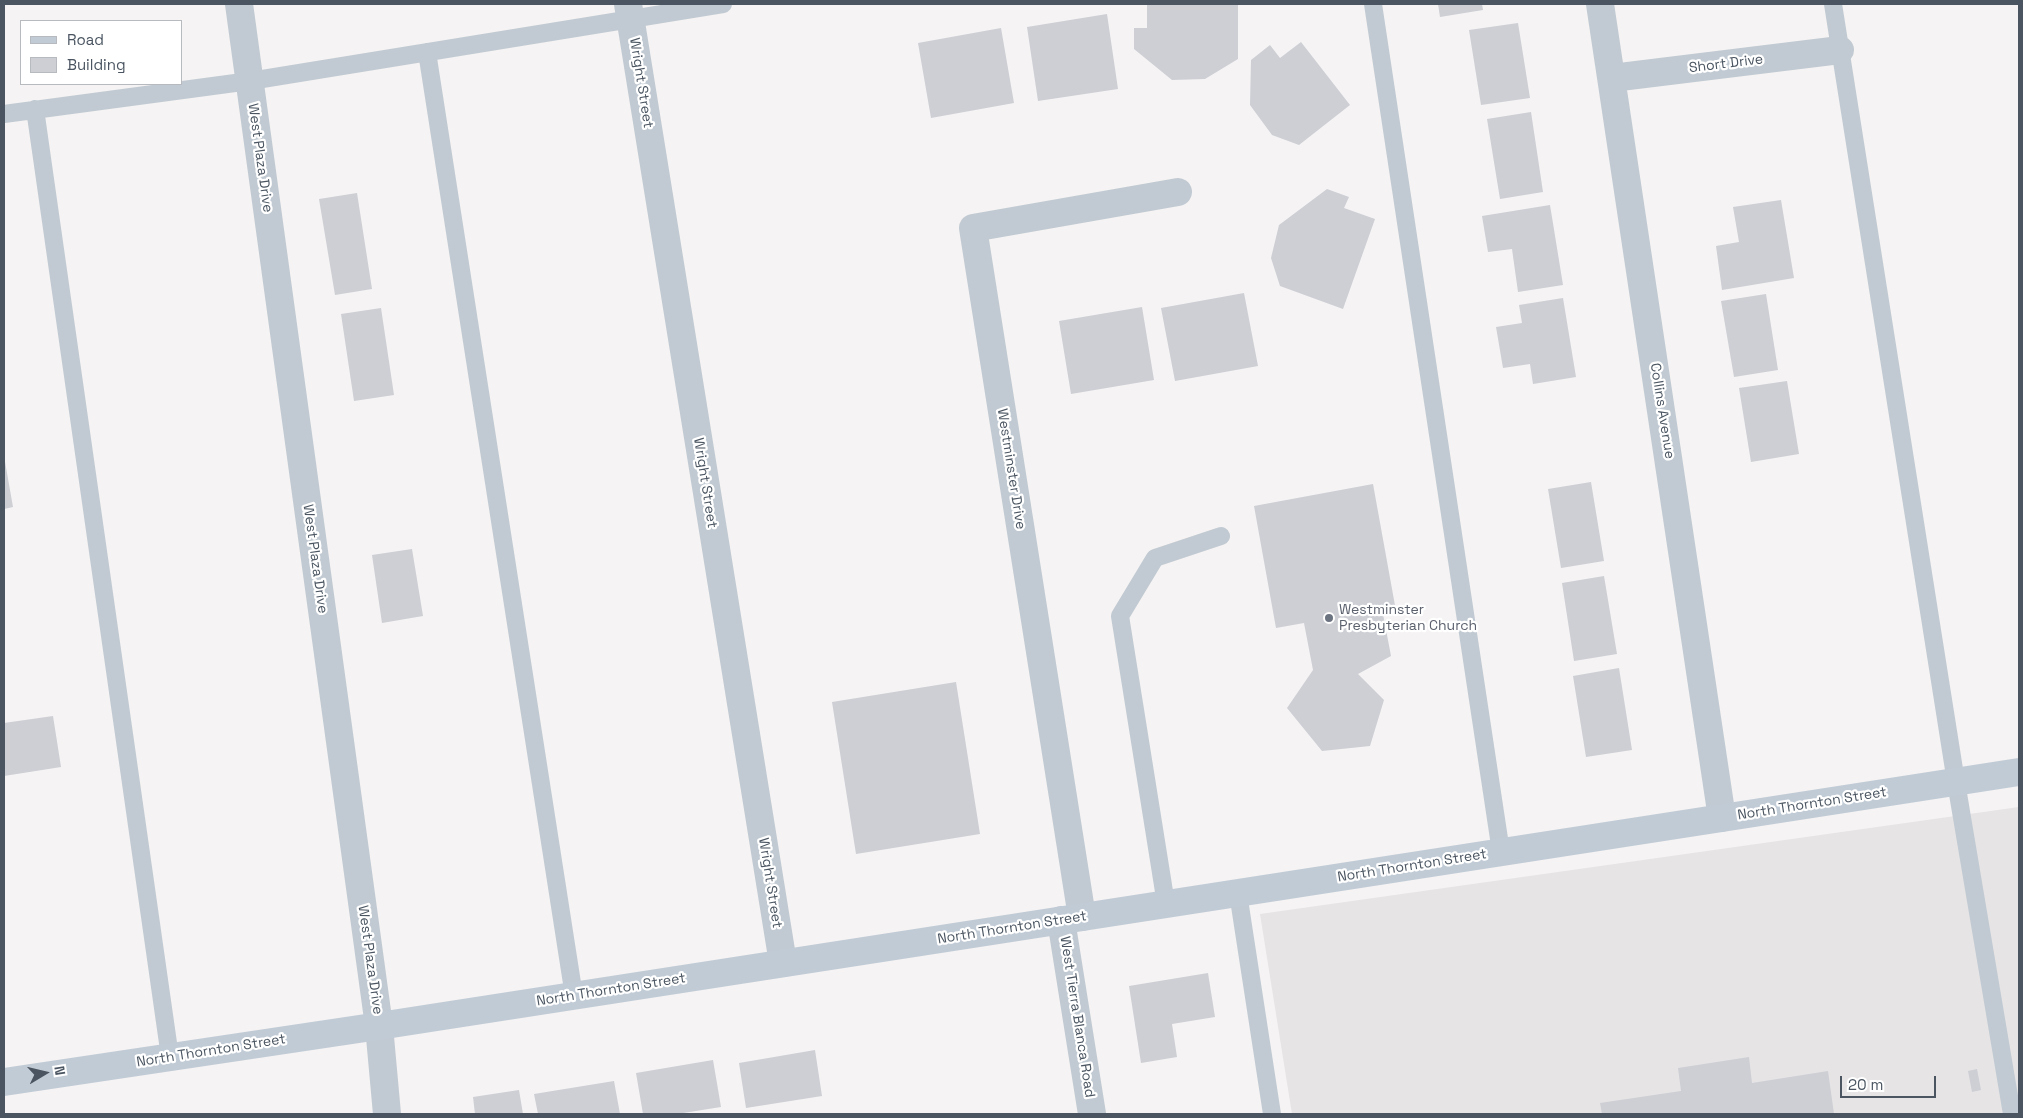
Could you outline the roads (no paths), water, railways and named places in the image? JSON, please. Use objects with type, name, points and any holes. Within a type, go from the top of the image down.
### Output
[{"type":"street","name":"West Plaza Drive","points":[[239,4],[379,1026],[388,1114]]},
{"type":"street","name":"Collins Avenue","points":[[1600,4],[1722,818]]},
{"type":"street","name":"Wright Street","points":[[629,11],[783,963]]},
{"type":"street","name":"Short Drive","points":[[1612,78],[1840,50]]},
{"type":"street","name":"Westminster Drive","points":[[1071,918],[973,228],[1178,192]]},
{"type":"street","name":"North Thornton Street","points":[[4,1082],[574,996],[2019,772]]},
{"type":"street","name":"West Tierra Blanca Road","points":[[1071,918],[1092,1114]]},
{"type":"lane","points":[[4,114],[250,81],[427,52],[629,11],[723,4]]},
{"type":"lane","points":[[1373,4],[1501,852]]},
{"type":"lane","points":[[1833,4],[1956,782],[2012,1114]]},
{"type":"lane","points":[[427,52],[574,996]]},
{"type":"lane","points":[[35,110],[170,1057]]},
{"type":"lane","points":[[1166,904],[1120,616],[1155,558],[1221,536]]},
{"type":"lane","points":[[1238,893],[1272,1114]]},
{"type":"place","name":"Westminster Presbyterian Church","points":[[1329,618]]}]
